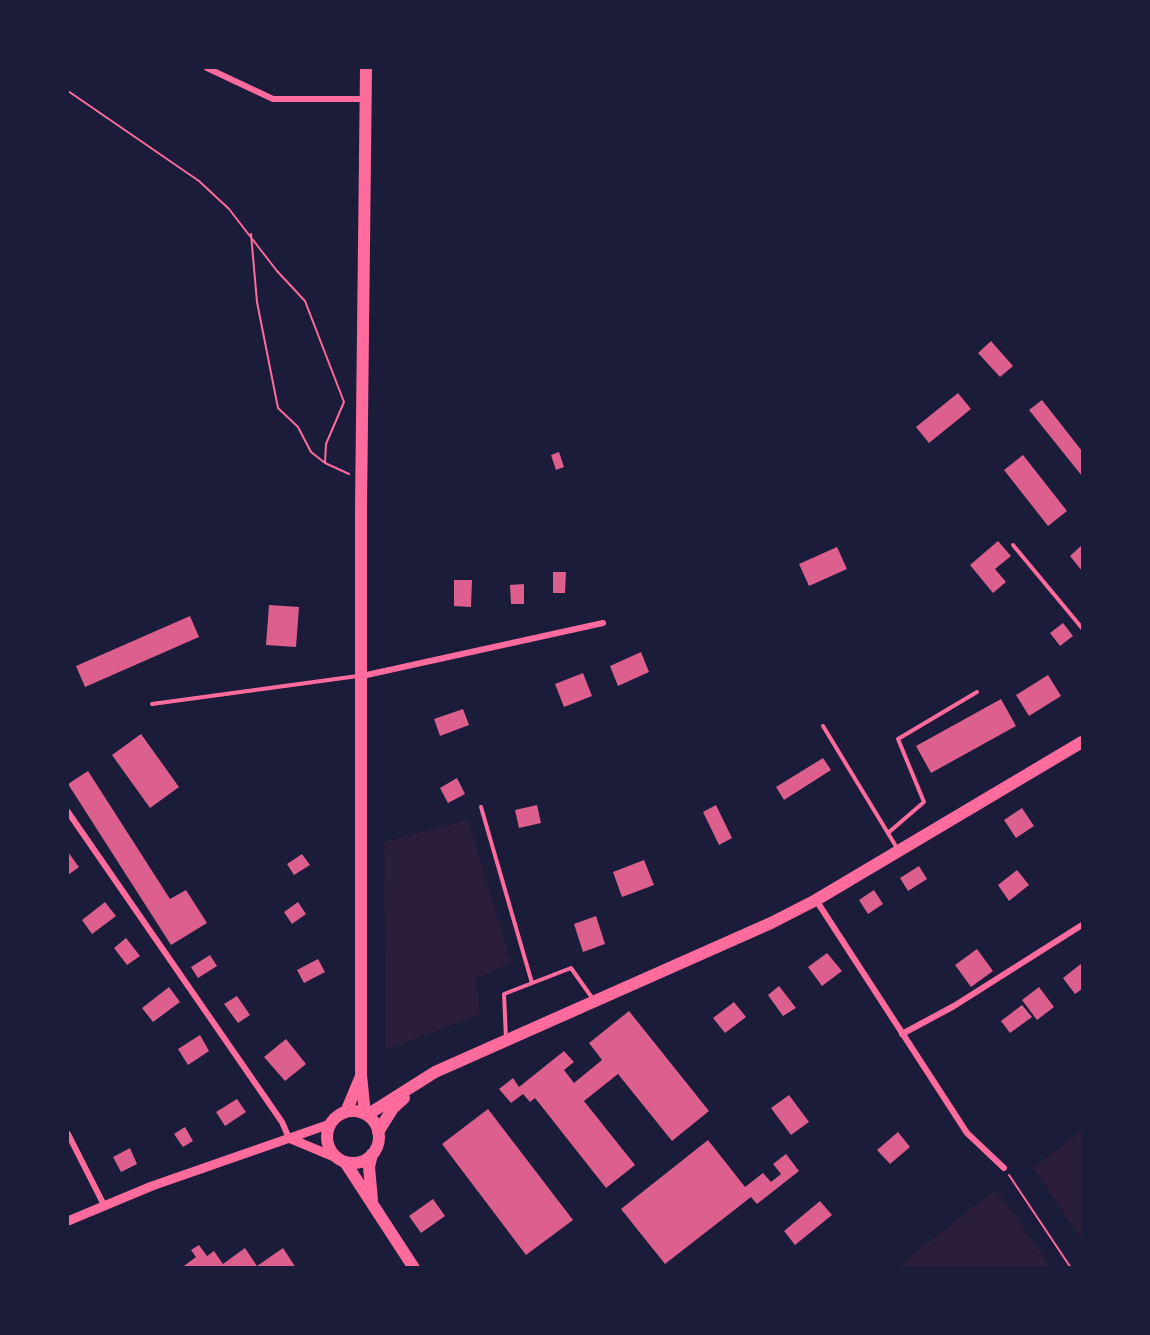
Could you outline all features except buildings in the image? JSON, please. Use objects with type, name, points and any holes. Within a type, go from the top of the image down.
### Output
[{"type":"main road","points":[[366,68],[361,1075],[366,1114],[378,1132]]},
{"type":"main road","points":[[346,1112],[366,1114],[422,1080],[816,900],[1083,742]]},
{"type":"main road","points":[[361,1075],[346,1112],[330,1124],[328,1144],[342,1160],[414,1268]]},
{"type":"main road","points":[[374,1208],[369,1183],[372,1154],[378,1144],[378,1132],[393,1108],[422,1080]]},
{"type":"main road","points":[[342,1160],[360,1162],[372,1154]]},
{"type":"street","points":[[207,68],[273,99],[366,99]]},
{"type":"street","points":[[362,676],[603,623]]},
{"type":"street","points":[[68,812],[282,1122],[289,1138],[342,1160]]},
{"type":"street","points":[[816,900],[967,1133],[1004,1168]]},
{"type":"street","points":[[902,1034],[954,1005],[1083,925]]},
{"type":"street","points":[[68,1221],[104,1205],[330,1124]]},
{"type":"street","points":[[68,1134],[104,1205]]},
{"type":"lane","points":[[1013,545],[1083,628]]},
{"type":"lane","points":[[152,704],[362,676]]},
{"type":"lane","points":[[888,833],[924,802],[898,739],[977,692]]},
{"type":"lane","points":[[823,726],[899,851]]},
{"type":"lane","points":[[481,807],[532,983]]},
{"type":"lane","points":[[506,1042],[504,994],[571,968],[595,1002]]},
{"type":"path","points":[[68,91],[199,181],[229,209],[251,234],[277,271],[305,301],[344,402],[326,444],[325,463]]},
{"type":"path","points":[[251,234],[257,302],[278,408],[298,427],[311,452],[325,463],[351,475]]},
{"type":"path","points":[[1004,1168],[1071,1268]]},
{"type":"shaded area","points":[[468,820],[511,962],[476,979],[480,1014],[386,1050],[384,842]]},
{"type":"shaded area","points":[[1082,1130],[1082,1240],[1034,1168]]},
{"type":"shaded area","points":[[996,1189],[1051,1267],[898,1267]]}]
